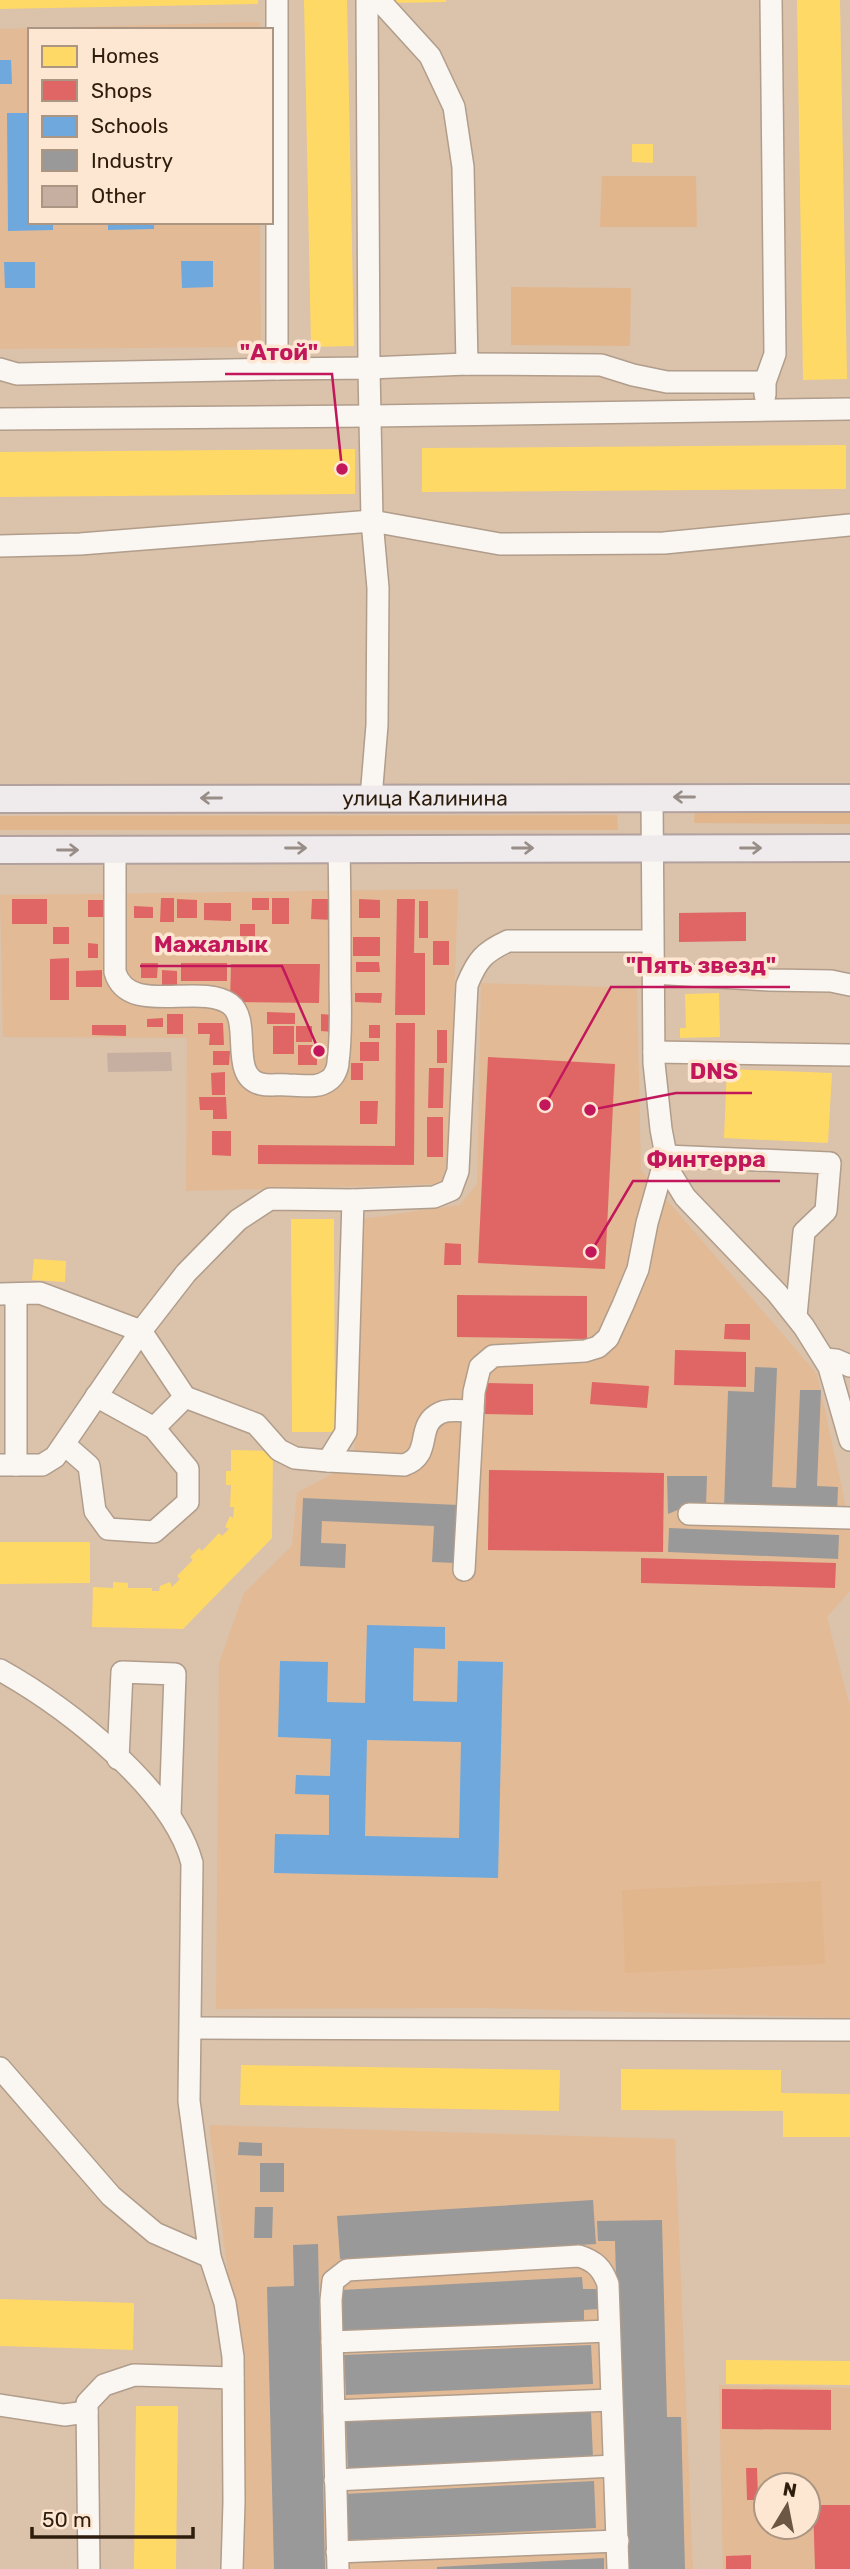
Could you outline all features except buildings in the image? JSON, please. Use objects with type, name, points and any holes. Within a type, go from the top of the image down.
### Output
[{"type":"main road","name":"улица Калинина","points":[[0,799],[850,798]]},
{"type":"main road","points":[[0,850],[850,848]]},
{"type":"street","points":[[277,0],[277,369]]},
{"type":"street","points":[[367,0],[369,368],[372,521],[378,588],[377,725],[371,798]]},
{"type":"street","points":[[379,0],[430,57],[454,107],[463,166],[467,364]]},
{"type":"street","points":[[766,410],[765,382],[775,354],[771,0]]},
{"type":"street","points":[[0,369],[17,374],[467,364],[601,365],[667,382],[765,382]]},
{"type":"street","points":[[0,419],[850,409]]},
{"type":"street","points":[[0,546],[80,544],[372,521],[500,544],[664,543],[850,525]]},
{"type":"street","points":[[652,797],[654,1052],[669,1171],[685,1196],[777,1293],[825,1359],[839,1397],[850,1440]]},
{"type":"street","points":[[114,850],[118,982],[128,992],[142,995],[226,1001],[234,1007],[238,1016],[244,1063],[250,1076],[260,1084],[319,1086],[332,1079],[338,1065],[341,1018],[339,848]]},
{"type":"street","points":[[473,1411],[442,1411],[431,1419],[424,1434],[420,1454],[414,1462],[404,1465],[295,1458],[279,1450],[256,1424],[185,1397],[141,1331],[40,1293],[8,1294],[8,1465],[42,1465],[55,1457],[65,1445],[141,1331],[194,1264],[238,1220],[270,1199],[434,1197],[451,1189],[458,1171],[467,985],[475,964],[490,950],[508,941],[652,941]]},
{"type":"street","points":[[653,973],[831,981],[850,985]]},
{"type":"street","points":[[654,1052],[850,1055]]},
{"type":"street","points":[[666,1156],[830,1163],[826,1211],[804,1232],[796,1316]]},
{"type":"street","points":[[464,1570],[474,1392],[480,1367],[493,1356],[585,1351],[598,1347],[608,1338],[638,1269],[647,1223],[666,1156]]},
{"type":"street","points":[[328,1461],[346,1432],[353,1200]]},
{"type":"street","points":[[825,1359],[850,1366]]},
{"type":"street","points":[[65,1445],[89,1466],[95,1511],[107,1529],[153,1532],[188,1502],[188,1469],[154,1428],[96,1396]]},
{"type":"street","points":[[154,1428],[185,1397]]},
{"type":"street","points":[[689,1514],[850,1518]]},
{"type":"street","points":[[0,1670],[54,1704],[118,1759],[170,1815],[187,1845],[192,1863],[190,2111],[210,2257],[225,2303],[233,2378],[232,2569]]},
{"type":"street","points":[[118,1759],[121,1672],[175,1674],[170,1815]]},
{"type":"street","points":[[191,2028],[850,2030]]},
{"type":"street","points":[[0,2068],[111,2196],[155,2233],[210,2257]]},
{"type":"street","points":[[618,2541],[337,2560],[333,2281],[347,2270],[579,2256],[591,2259],[602,2270],[608,2284],[608,2331],[618,2541],[618,2569]]},
{"type":"street","points":[[332,2342],[608,2331]]},
{"type":"street","points":[[89,2569],[86,2403],[104,2385],[134,2375],[233,2378]]},
{"type":"street","points":[[334,2411],[611,2400]]},
{"type":"street","points":[[0,2405],[64,2415],[87,2412]]},
{"type":"street","points":[[335,2480],[614,2466]]},
{"type":"shaded area","points":[[259,22],[260,28],[37,28]]},
{"type":"shaded area","points":[[28,28],[28,224],[260,224],[261,347],[0,349],[0,29]]},
{"type":"shaded area","points":[[602,176],[696,176],[697,227],[600,227]]},
{"type":"shaded area","points":[[511,287],[631,288],[630,346],[511,345]]},
{"type":"shaded area","points":[[695,808],[850,809],[850,824],[694,823]]},
{"type":"shaded area","points":[[617,815],[618,830],[0,830],[0,816]]},
{"type":"shaded area","points":[[458,889],[449,1151],[442,1184],[186,1191],[187,1038],[3,1037],[0,895]]},
{"type":"shaded area","points":[[481,983],[637,988],[641,1170],[817,1374],[850,1525],[850,1591],[827,1617],[850,1707],[850,2018],[486,2008],[216,2009],[219,1663],[244,1593],[292,1546],[297,1493],[354,1462],[362,1219],[460,1205],[477,1184]]},
{"type":"shaded area","points":[[821,1881],[825,1964],[625,1973],[622,1890]]},
{"type":"shaded area","points":[[209,2125],[675,2139],[693,2569],[241,2569],[240,2341],[229,2281]]},
{"type":"shaded area","points":[[719,2385],[850,2388],[850,2569],[723,2569]]},
{"type":"place","name":"\"Атой\"","points":[[342,469]]},
{"type":"place","name":"Мажалык","points":[[319,1051]]},
{"type":"place","name":"\"Пять звезд\"","points":[[545,1105]]},
{"type":"place","name":"DNS","points":[[590,1110]]},
{"type":"place","name":"Финтерра","points":[[591,1252]]}]
